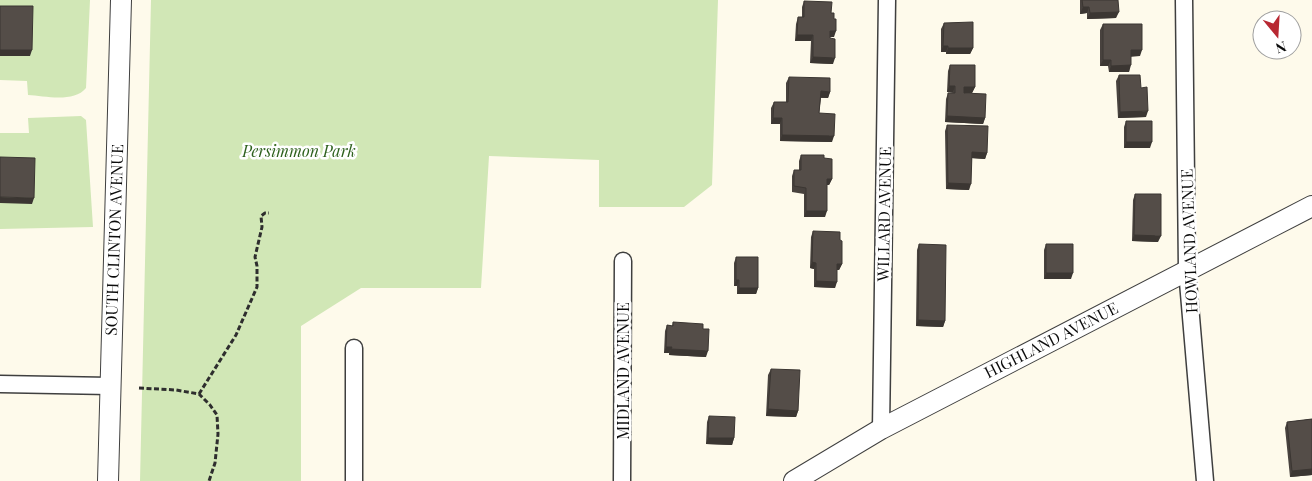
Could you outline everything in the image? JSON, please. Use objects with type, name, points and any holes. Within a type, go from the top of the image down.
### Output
[{"type":"street","name":"SOUTH CLINTON AVENUE","points":[[108,481],[121,0]]},
{"type":"street","name":"WILLARD AVENUE","points":[[881,429],[887,0]]},
{"type":"street","name":"HOWLAND AVENUE","points":[[1184,0],[1187,270],[1205,481]]},
{"type":"street","name":"HIGHLAND AVENUE","points":[[794,481],[881,429],[1312,206]]},
{"type":"street","name":"MIDLAND AVENUE","points":[[622,481],[624,261]]},
{"type":"street","points":[[354,348],[354,481]]},
{"type":"street","points":[[0,384],[110,386]]},
{"type":"path","points":[[199,394],[236,335],[257,287],[255,257],[262,227],[261,216],[269,213]]},
{"type":"path","points":[[139,388],[176,390],[199,394],[210,405],[217,415],[218,434],[215,464],[209,481]]},
{"type":"green space","points":[[0,0],[90,0],[86,88],[81,93],[59,98],[28,95],[27,81],[0,80]]},
{"type":"green space","name":"Persimmon Park","points":[[151,0],[718,0],[712,185],[684,207],[599,207],[599,160],[489,156],[481,288],[361,288],[301,326],[301,481],[140,481]]},
{"type":"green space","points":[[81,116],[86,120],[93,227],[0,229],[0,133],[29,133],[28,118]]},
{"type":"building","points":[[1082,0],[1118,0],[1119,12],[1090,13],[1089,7],[1083,7]]},
{"type":"building","points":[[804,1],[832,2],[831,13],[834,13],[834,19],[836,19],[836,31],[830,31],[830,38],[835,39],[835,58],[813,57],[813,35],[797,35],[798,17],[804,17]]},
{"type":"building","points":[[0,6],[33,6],[32,50],[0,50]]},
{"type":"building","points":[[973,22],[973,48],[948,48],[948,46],[943,46],[944,23]]},
{"type":"building","points":[[1103,24],[1142,24],[1142,50],[1131,50],[1131,65],[1111,66],[1111,60],[1103,60]]},
{"type":"building","points":[[950,65],[975,65],[975,87],[964,87],[964,93],[986,94],[985,118],[947,116],[948,93],[955,93],[955,86],[949,86]]},
{"type":"building","points":[[1119,75],[1140,75],[1141,88],[1147,87],[1148,111],[1120,112]]},
{"type":"building","points":[[789,77],[830,78],[830,92],[821,91],[819,113],[835,114],[834,136],[782,135],[782,118],[773,118],[774,102],[788,102]]},
{"type":"building","points":[[1126,121],[1152,121],[1152,142],[1126,142]]},
{"type":"building","points":[[947,125],[988,126],[987,153],[972,152],[971,184],[948,183]]},
{"type":"building","points":[[801,155],[824,155],[824,158],[832,159],[832,179],[827,179],[827,211],[806,211],[806,188],[794,186],[794,170],[801,170]]},
{"type":"building","points":[[0,157],[35,158],[34,198],[0,197]]},
{"type":"building","points":[[1135,194],[1161,194],[1161,236],[1134,235]]},
{"type":"building","points":[[813,231],[840,232],[842,264],[837,264],[837,282],[816,281],[816,263],[812,262]]},
{"type":"building","points":[[919,244],[946,245],[945,321],[918,320]]},
{"type":"building","points":[[1046,244],[1073,244],[1073,273],[1046,273]]},
{"type":"building","points":[[736,257],[758,257],[758,288],[739,288],[739,280],[736,280]]},
{"type":"building","points":[[673,322],[703,324],[703,329],[709,329],[708,351],[671,349],[672,347],[666,347],[667,325],[673,326]]},
{"type":"building","points":[[771,369],[800,370],[798,411],[768,409]]},
{"type":"building","points":[[709,416],[735,417],[734,438],[708,438]]},
{"type":"building","points":[[1312,419],[1312,469],[1292,471],[1287,422]]}]
